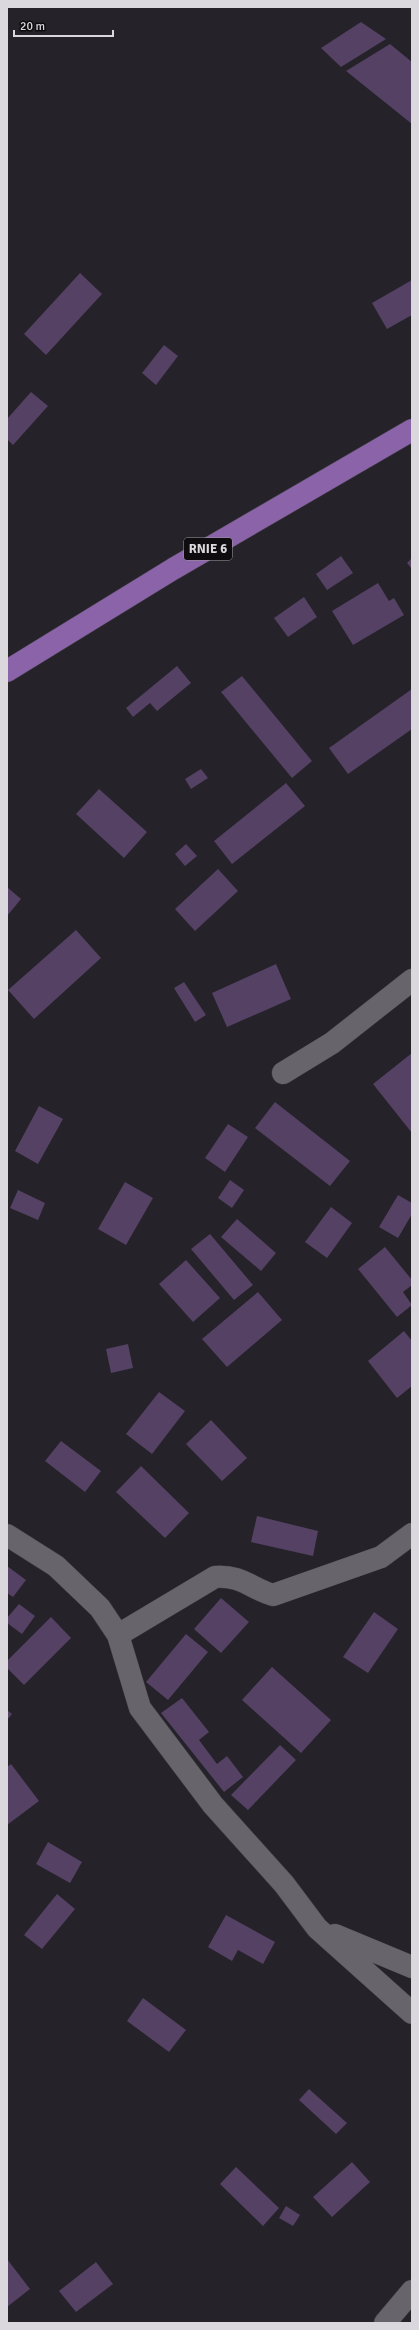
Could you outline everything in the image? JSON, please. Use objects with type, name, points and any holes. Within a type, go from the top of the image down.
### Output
[{"type":"main road","name":"RNIE 6","points":[[7,671],[174,569],[412,430]]},
{"type":"street","points":[[283,1073],[332,1043],[412,980]]},
{"type":"street","points":[[118,1635],[215,1577],[231,1576],[247,1582],[260,1591],[273,1595],[381,1557],[412,1534]]},
{"type":"street","points":[[7,1535],[56,1566],[100,1608],[118,1635],[140,1708],[214,1805],[284,1884],[317,1928],[412,2013]]},
{"type":"street","points":[[317,1928],[412,1967]]},
{"type":"street","points":[[385,2323],[412,2291]]},
{"type":"building","points":[[361,22],[386,39],[341,67],[321,48]]},
{"type":"building","points":[[390,44],[412,62],[412,124],[346,71]]},
{"type":"building","points":[[80,273],[102,294],[46,355],[24,334]]},
{"type":"building","points":[[412,280],[412,315],[387,329],[372,303]]},
{"type":"building","points":[[164,345],[178,356],[156,385],[142,373]]},
{"type":"building","points":[[31,392],[48,406],[13,445],[7,439],[7,419]]},
{"type":"building","points":[[341,556],[353,573],[327,590],[316,574]]},
{"type":"building","points":[[412,558],[412,569],[407,563]]},
{"type":"building","points":[[378,583],[389,601],[394,598],[404,615],[353,645],[332,611]]},
{"type":"building","points":[[304,597],[317,617],[288,637],[274,618]]},
{"type":"building","points":[[177,666],[191,683],[157,711],[150,703],[133,717],[126,708]]},
{"type":"building","points":[[242,676],[312,761],[292,778],[221,692]]},
{"type":"building","points":[[412,689],[412,729],[348,774],[329,748]]},
{"type":"building","points":[[201,769],[208,778],[191,789],[185,779]]},
{"type":"building","points":[[286,783],[305,806],[232,864],[214,841]]},
{"type":"building","points":[[99,789],[147,832],[124,858],[76,814]]},
{"type":"building","points":[[186,844],[197,856],[185,866],[175,854]]},
{"type":"building","points":[[218,869],[238,891],[195,931],[175,909]]},
{"type":"building","points":[[7,887],[21,899],[7,916]]},
{"type":"building","points":[[76,930],[101,958],[34,1019],[8,990]]},
{"type":"building","points":[[276,964],[291,999],[227,1027],[212,993]]},
{"type":"building","points":[[184,982],[206,1015],[195,1022],[174,988]]},
{"type":"building","points":[[412,1053],[412,1133],[373,1084]]},
{"type":"building","points":[[275,1102],[350,1161],[330,1186],[255,1128]]},
{"type":"building","points":[[39,1106],[63,1119],[38,1164],[15,1151]]},
{"type":"building","points":[[228,1124],[248,1137],[225,1172],[205,1158]]},
{"type":"building","points":[[230,1180],[244,1190],[232,1208],[218,1198]]},
{"type":"building","points":[[125,1182],[153,1198],[126,1245],[98,1229]]},
{"type":"building","points":[[18,1190],[45,1203],[38,1220],[10,1208]]},
{"type":"building","points":[[398,1195],[412,1203],[412,1214],[398,1238],[379,1227]]},
{"type":"building","points":[[331,1207],[352,1223],[327,1258],[305,1242]]},
{"type":"building","points":[[237,1219],[276,1253],[261,1271],[221,1237]]},
{"type":"building","points":[[210,1234],[253,1285],[234,1300],[191,1249]]},
{"type":"building","points":[[385,1247],[412,1280],[412,1285],[403,1292],[412,1305],[397,1317],[358,1269]]},
{"type":"building","points":[[186,1260],[220,1298],[193,1322],[159,1284]]},
{"type":"building","points":[[258,1292],[282,1320],[227,1367],[202,1339]]},
{"type":"building","points":[[404,1331],[412,1341],[412,1386],[397,1398],[368,1361]]},
{"type":"building","points":[[128,1344],[133,1368],[111,1373],[106,1349]]},
{"type":"building","points":[[159,1392],[185,1411],[152,1454],[126,1434]]},
{"type":"building","points":[[211,1420],[247,1458],[222,1481],[186,1444]]},
{"type":"building","points":[[61,1441],[101,1471],[85,1492],[45,1461]]},
{"type":"building","points":[[141,1466],[189,1513],[165,1538],[116,1492]]},
{"type":"building","points":[[257,1516],[318,1531],[313,1556],[251,1542]]},
{"type":"building","points":[[7,1566],[26,1580],[13,1597],[7,1593]]},
{"type":"building","points":[[221,1598],[249,1622],[221,1653],[194,1629]]},
{"type":"building","points":[[19,1604],[35,1616],[22,1634],[7,1623],[7,1618]]},
{"type":"building","points":[[374,1612],[398,1629],[368,1673],[343,1657]]},
{"type":"building","points":[[51,1617],[71,1638],[24,1685],[7,1668],[7,1661]]},
{"type":"building","points":[[186,1634],[208,1652],[168,1700],[146,1682]]},
{"type":"building","points":[[272,1667],[331,1720],[301,1753],[242,1700]]},
{"type":"building","points":[[182,1698],[209,1732],[199,1740],[217,1764],[227,1756],[243,1777],[224,1792],[161,1713]]},
{"type":"building","points":[[7,1710],[12,1714],[7,1720]]},
{"type":"building","points":[[280,1745],[296,1760],[248,1810],[231,1795]]},
{"type":"building","points":[[11,1764],[39,1801],[7,1825],[7,1767]]},
{"type":"building","points":[[48,1842],[82,1862],[70,1883],[36,1864]]},
{"type":"building","points":[[57,1894],[75,1909],[42,1949],[24,1935]]},
{"type":"building","points":[[226,1915],[275,1942],[263,1964],[238,1950],[232,1961],[208,1947]]},
{"type":"building","points":[[143,1998],[186,2030],[169,2052],[127,2021]]},
{"type":"building","points":[[309,2089],[347,2123],[336,2134],[299,2100]]},
{"type":"building","points":[[352,2162],[370,2182],[332,2217],[313,2197]]},
{"type":"building","points":[[236,2167],[279,2208],[263,2226],[220,2184]]},
{"type":"building","points":[[286,2206],[300,2215],[293,2226],[279,2218]]},
{"type":"building","points":[[7,2259],[30,2289],[7,2307]]},
{"type":"building","points":[[96,2262],[113,2284],[76,2312],[59,2291]]}]
